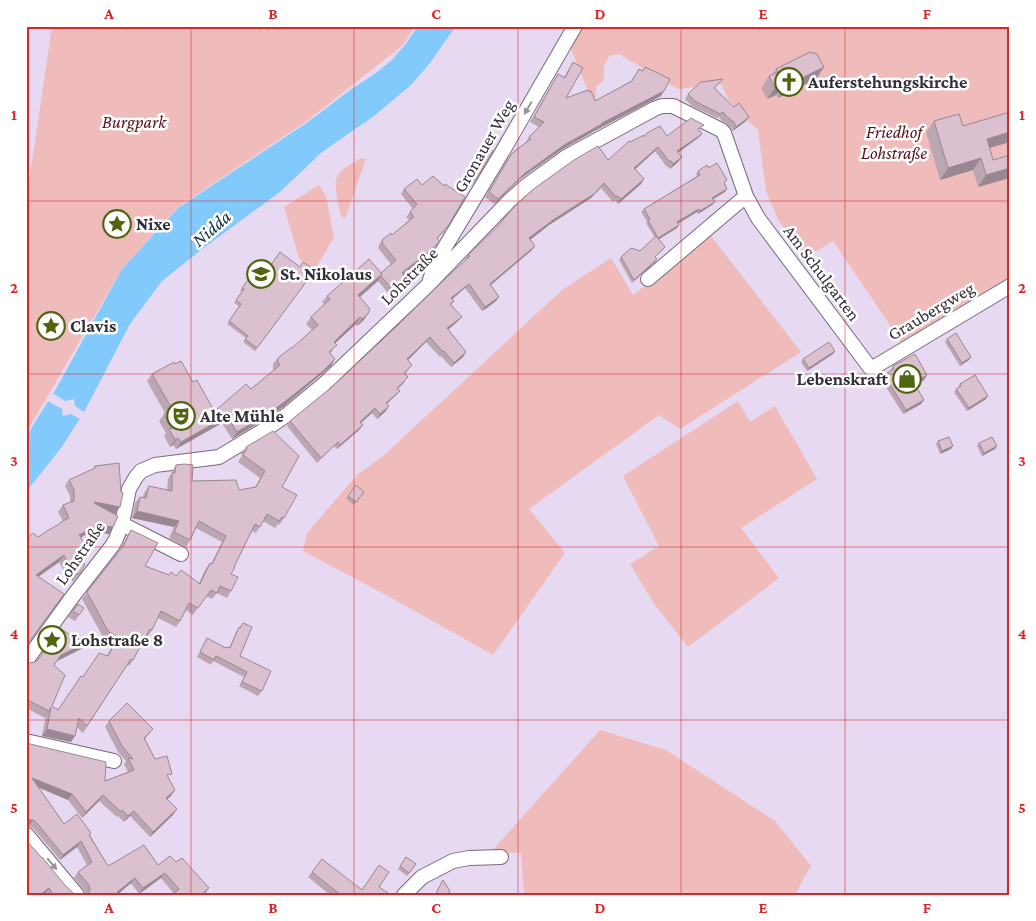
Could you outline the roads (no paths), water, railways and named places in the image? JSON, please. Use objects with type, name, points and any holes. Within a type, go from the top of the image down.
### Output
[{"type":"street","name":"Gronauer Weg","points":[[428,285],[436,262],[501,154],[574,26]]},
{"type":"street","name":"Lohstraße","points":[[26,661],[112,546],[122,524],[129,489],[141,471],[155,465],[219,457],[288,414],[323,385],[428,285],[510,200],[526,186],[572,154],[654,109],[662,106],[673,106],[721,130],[726,137],[746,196]]},
{"type":"street","points":[[648,279],[746,196]]},
{"type":"street","name":"Am Schulgarten","points":[[746,196],[758,218],[871,369]]},
{"type":"street","name":"Graubergweg","points":[[871,369],[1010,286]]},
{"type":"street","points":[[122,524],[182,554]]},
{"type":"street","points":[[26,741],[114,761]]},
{"type":"street","points":[[26,834],[77,895]]},
{"type":"street","points":[[404,895],[422,878],[453,861],[469,858],[501,857]]},
{"type":"water","name":"Nidda","points":[[418,26],[457,26],[411,85],[374,116],[322,152],[280,192],[162,281],[130,324],[83,414],[61,448],[26,492],[26,439],[56,389],[122,269],[178,208],[308,122],[376,73],[392,60]]},
{"type":"place","name":"Auferstehungskirche","points":[[789,82]]},
{"type":"place","name":"Nixe","points":[[117,224]]},
{"type":"place","name":"St. Nikolaus","points":[[261,274]]},
{"type":"place","name":"Clavis","points":[[51,326]]},
{"type":"place","name":"Lebenskraft","points":[[907,379]]},
{"type":"place","name":"Alte Mühle","points":[[181,416]]},
{"type":"place","name":"Lohstraße 8","points":[[52,640]]},
{"type":"park label","name":"Burgpark","points":[[134,122]]},
{"type":"park label","name":"Friedhof Lohstraße","points":[[894,142]]}]
